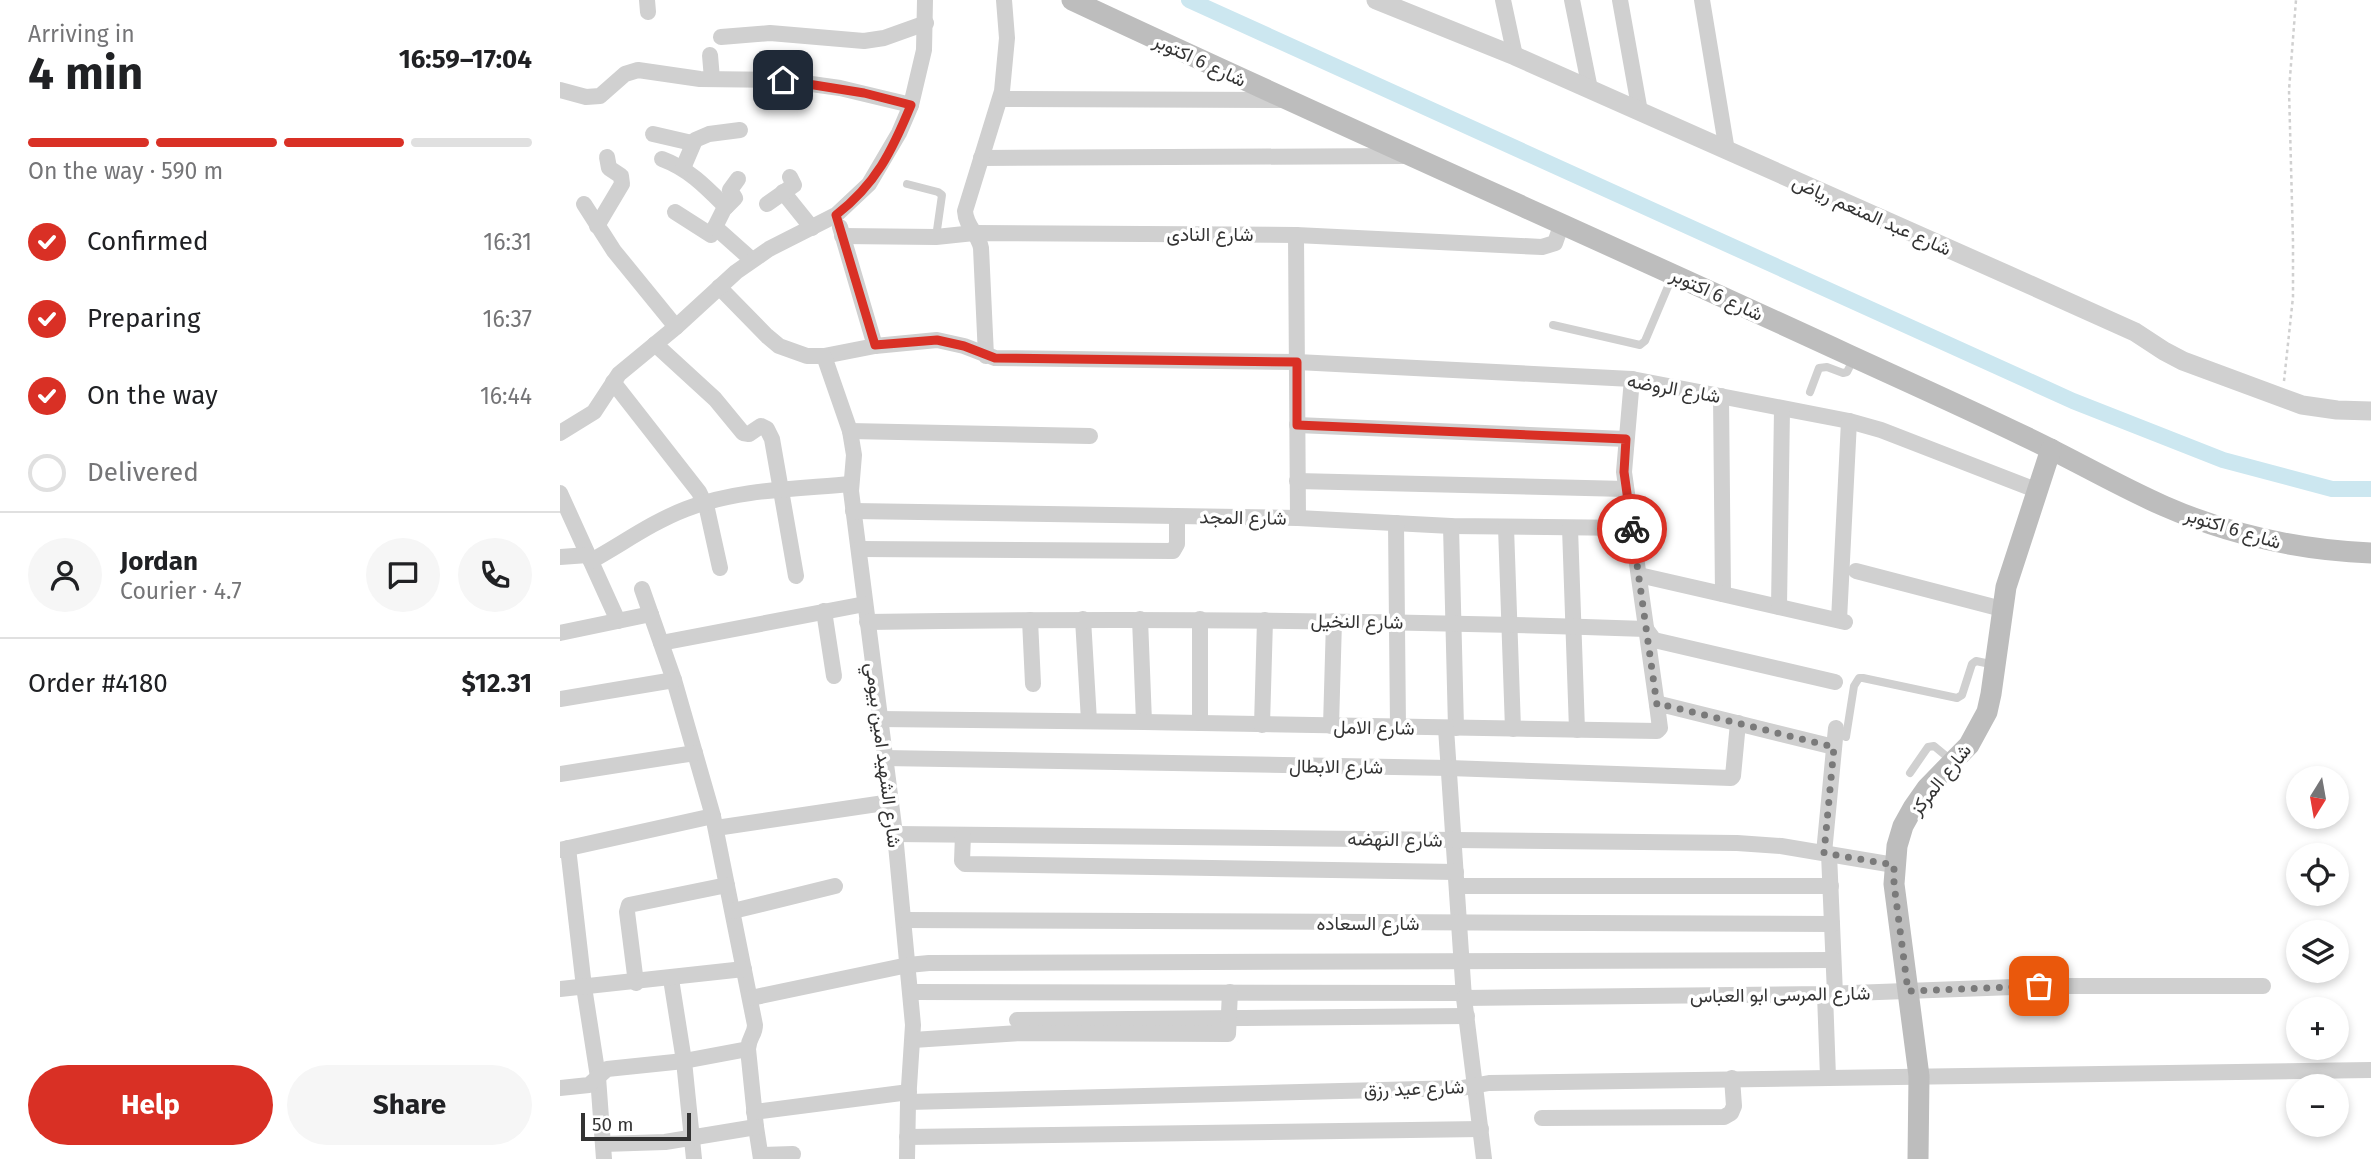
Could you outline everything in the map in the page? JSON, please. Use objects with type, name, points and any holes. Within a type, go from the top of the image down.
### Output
[{"type":"main road","name":"شارع 6 اكتوبر","points":[[1072,0],[1286,100],[1674,274],[2051,449],[2163,506],[2253,537],[2300,547],[2371,553]]},
{"type":"main road","name":"شارع المركز","points":[[1917,1159],[1919,1076],[1894,884],[1894,865],[1903,826],[1913,808],[1927,788],[1969,745],[1987,712],[2002,608],[2012,567],[2051,449]]},
{"type":"street","points":[[560,433],[594,412],[619,374],[752,260],[836,215],[869,184],[899,133],[911,105],[924,50],[925,0]]},
{"type":"street","points":[[986,356],[981,248],[968,227],[965,211],[1000,99],[1007,38],[1004,0]]},
{"type":"street","name":"شارع عبد المنعم رياض","points":[[1376,0],[1515,55],[2135,332],[2183,361],[2282,400],[2319,409],[2371,411]]},
{"type":"street","points":[[1503,0],[1515,55]]},
{"type":"street","points":[[1572,0],[1590,89]]},
{"type":"street","points":[[1620,0],[1640,112]]},
{"type":"street","points":[[1702,0],[1727,151]]},
{"type":"street","points":[[721,37],[770,33],[864,40],[884,38],[926,23]]},
{"type":"street","points":[[710,55],[712,79]]},
{"type":"street","points":[[560,90],[586,97],[600,96],[625,74],[638,71],[712,79],[783,80],[864,93],[911,105]]},
{"type":"street","points":[[1000,99],[1286,100]]},
{"type":"street","points":[[682,168],[692,143],[698,138],[740,130]]},
{"type":"street","points":[[653,134],[692,143]]},
{"type":"street","points":[[981,158],[1410,155]]},
{"type":"street","points":[[597,226],[622,184],[621,176],[609,168],[607,157]]},
{"type":"street","points":[[662,159],[698,178],[726,207]]},
{"type":"street","points":[[675,212],[711,235],[726,207],[735,198],[730,190],[738,179]]},
{"type":"street","points":[[767,204],[787,185],[812,228]]},
{"type":"street","points":[[584,204],[614,251],[676,327]]},
{"type":"street","points":[[836,215],[875,345]]},
{"type":"street","name":"شارع النادى","points":[[842,236],[936,237],[974,233],[1296,234],[1547,247],[1555,243],[1562,223]]},
{"type":"street","points":[[715,227],[752,260]]},
{"type":"street","points":[[1296,234],[1298,518]]},
{"type":"street","points":[[719,287],[779,346],[807,355],[824,356]]},
{"type":"street","name":"شارع الروضه","points":[[824,356],[875,345],[937,340],[964,346],[986,356],[1297,362],[1632,379],[1849,421],[1881,430],[2036,490]]},
{"type":"street","points":[[655,344],[715,399],[743,433],[750,434],[761,426],[767,429],[772,439],[796,576]]},
{"type":"street","name":"شارع الشهيد امين بيومي","points":[[824,356],[850,431],[854,465],[851,484],[853,511],[860,549],[904,920],[913,1040],[907,1159]]},
{"type":"street","points":[[1632,379],[1624,472],[1657,705],[1738,723],[1839,737],[1826,854],[1831,886],[1833,960],[1828,1077]]},
{"type":"street","points":[[613,382],[699,492],[704,502],[720,568]]},
{"type":"street","points":[[1721,396],[1723,594]]},
{"type":"street","points":[[1779,607],[1782,409]]},
{"type":"street","points":[[1639,575],[1842,621],[1849,421]]},
{"type":"street","points":[[1297,425],[1626,439]]},
{"type":"street","points":[[850,431],[1090,436]]},
{"type":"street","points":[[1297,481],[1626,489]]},
{"type":"street","points":[[560,557],[589,558],[704,502],[781,490],[851,484]]},
{"type":"street","points":[[560,493],[618,621]]},
{"type":"street","name":"شارع المجد","points":[[853,511],[1298,518],[1451,526],[1632,528]]},
{"type":"street","points":[[860,549],[1172,551],[1177,544],[1177,516]]},
{"type":"street","points":[[1396,523],[1398,728]]},
{"type":"street","points":[[1451,526],[1454,623],[1449,768],[1464,995],[1484,1159]]},
{"type":"street","points":[[1506,527],[1513,729]]},
{"type":"street","points":[[1570,528],[1577,730]]},
{"type":"street","points":[[1856,570],[2002,608]]},
{"type":"street","points":[[642,589],[674,680],[715,822],[751,998],[755,1028],[748,1039],[748,1049],[761,1157],[793,1154]]},
{"type":"street","points":[[661,643],[865,604]]},
{"type":"street","points":[[824,611],[834,676]]},
{"type":"street","points":[[560,633],[650,614]]},
{"type":"street","points":[[1083,619],[1088,721]]},
{"type":"street","points":[[1140,619],[1144,722]]},
{"type":"street","points":[[1200,619],[1200,723]]},
{"type":"street","name":"شارع النخيل","points":[[867,622],[1200,619],[1646,629],[1654,640],[1835,682]]},
{"type":"street","points":[[1030,620],[1032,684]]},
{"type":"street","points":[[1262,725],[1265,620]]},
{"type":"street","points":[[1331,726],[1334,621]]},
{"type":"street","points":[[560,699],[674,680]]},
{"type":"street","name":"شارع الامل","points":[[879,719],[1658,731],[1660,727],[1657,705]]},
{"type":"street","name":"شارع الابطال","points":[[884,758],[1449,768],[1731,778],[1738,723]]},
{"type":"street","points":[[560,774],[695,753]]},
{"type":"street","points":[[603,1151],[598,1077],[564,849],[715,822],[891,802]]},
{"type":"street","name":"شارع النهضه","points":[[895,834],[1737,843],[1894,865]]},
{"type":"street","points":[[964,835],[962,862],[965,863],[1831,886]]},
{"type":"street","points":[[636,983],[627,912],[629,905],[727,885]]},
{"type":"street","points":[[733,911],[835,886]]},
{"type":"street","name":"شارع السعاده","points":[[904,920],[1832,923]]},
{"type":"street","points":[[751,998],[908,965],[943,963],[1833,960]]},
{"type":"street","points":[[560,989],[744,970]]},
{"type":"street","points":[[671,978],[684,1061],[694,1159]]},
{"type":"street","name":"شارع المرسى ابو العباس","points":[[911,992],[1830,994],[2039,986],[2263,986]]},
{"type":"street","points":[[1012,992],[1018,1027]]},
{"type":"street","points":[[913,1040],[1018,1027],[1228,1034],[1230,992]]},
{"type":"street","points":[[1230,1019],[1467,1016]]},
{"type":"street","points":[[560,1087],[589,1085],[607,1069],[684,1061],[748,1049]]},
{"type":"street","name":"شارع عيد رزق","points":[[603,1151],[691,1137],[755,1120],[909,1097],[1462,1088],[1489,1083],[1731,1078],[2371,1070]]},
{"type":"street","points":[[1542,1118],[1724,1117],[1731,1113],[1734,1106],[1731,1078]]},
{"type":"street","points":[[907,1137],[1481,1129]]},
{"type":"lane","points":[[906,184],[942,195],[936,237]]},
{"type":"lane","points":[[1553,324],[1640,345],[1645,341],[1674,274]]},
{"type":"lane","points":[[1810,392],[1819,368],[1827,367],[1847,372],[1854,358]]},
{"type":"lane","points":[[1839,737],[1854,686],[1859,678],[1957,698],[1962,695],[1972,664],[1976,661],[1995,665]]},
{"type":"lane","points":[[1910,772],[1928,747],[1934,746],[1954,761]]},
{"type":"path","points":[[2282,400],[2292,297],[2289,90],[2296,0]]},
{"type":"waterway","points":[[1189,0],[2073,401],[2223,460],[2332,489],[2371,489]]},
{"type":"way so far","points":[[1632,529],[1657,705],[1834,747],[1824,853],[1894,865],[1908,991],[2039,986]]},
{"type":"route","points":[[783,80],[840,88],[911,105],[885,160],[869,184],[836,215],[875,345],[937,340],[964,346],[995,358],[1297,362],[1297,425],[1626,439],[1624,472],[1632,529]]}]
